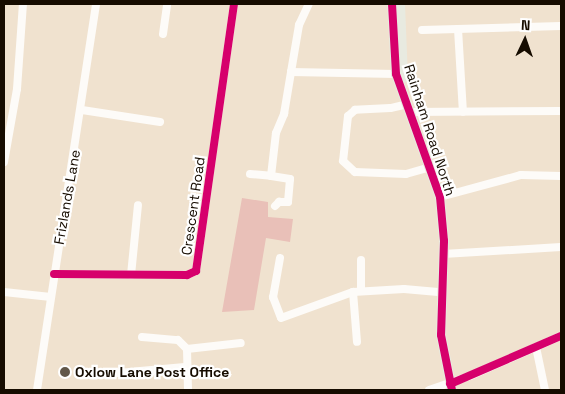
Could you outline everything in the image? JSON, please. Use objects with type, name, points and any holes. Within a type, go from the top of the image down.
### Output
[{"type":"main road","name":"Rainham Road North","points":[[392,4],[396,74],[410,108],[440,196],[443,254],[440,335],[451,387]]},
{"type":"main road","name":"Rainham Road North","points":[[400,4],[403,89]]},
{"type":"street","points":[[4,162],[17,89],[23,4]]},
{"type":"street","name":"Frizlands Lane","points":[[37,390],[54,274],[82,110],[96,4]]},
{"type":"street","points":[[163,34],[168,4]]},
{"type":"street","name":"Crescent Road","points":[[54,274],[187,275],[196,271],[234,4]]},
{"type":"street","points":[[271,176],[276,133],[284,114],[299,25],[309,4]]},
{"type":"street","points":[[422,30],[561,26]]},
{"type":"street","points":[[458,29],[463,112]]},
{"type":"street","points":[[291,72],[396,74]]},
{"type":"street","points":[[431,167],[406,174],[356,172],[343,161],[348,116],[355,110],[390,108],[463,112],[561,111]]},
{"type":"street","points":[[82,110],[160,122]]},
{"type":"street","points":[[250,174],[290,179],[288,202],[279,202],[275,206]]},
{"type":"street","points":[[440,196],[521,175],[561,176]]},
{"type":"street","points":[[131,275],[138,204]]},
{"type":"street","points":[[443,254],[561,247]]},
{"type":"street","points":[[280,258],[274,297],[281,318],[357,291],[404,289],[441,292]]},
{"type":"street","points":[[357,342],[357,291],[361,260]]},
{"type":"street","points":[[4,292],[51,297]]},
{"type":"street","points":[[142,336],[178,340],[187,349]]},
{"type":"street","points":[[429,390],[451,387],[561,336]]},
{"type":"street","points":[[187,349],[241,343]]},
{"type":"street","points":[[536,347],[546,390]]},
{"type":"street","points":[[187,349],[185,367],[188,390]]},
{"type":"street","points":[[118,373],[185,367]]},
{"type":"shaded area","points":[[242,198],[268,202],[268,217],[293,219],[290,242],[266,238],[254,310],[222,312]]},
{"type":"cycle path","points":[[54,274],[187,275],[196,271],[234,4]]},
{"type":"cycle path","points":[[392,4],[396,74],[440,197],[444,241],[441,335],[452,390]]},
{"type":"cycle path","points":[[450,384],[561,336]]},
{"type":"place","name":"Oxlow Lane Post Office","points":[[65,372]]}]
